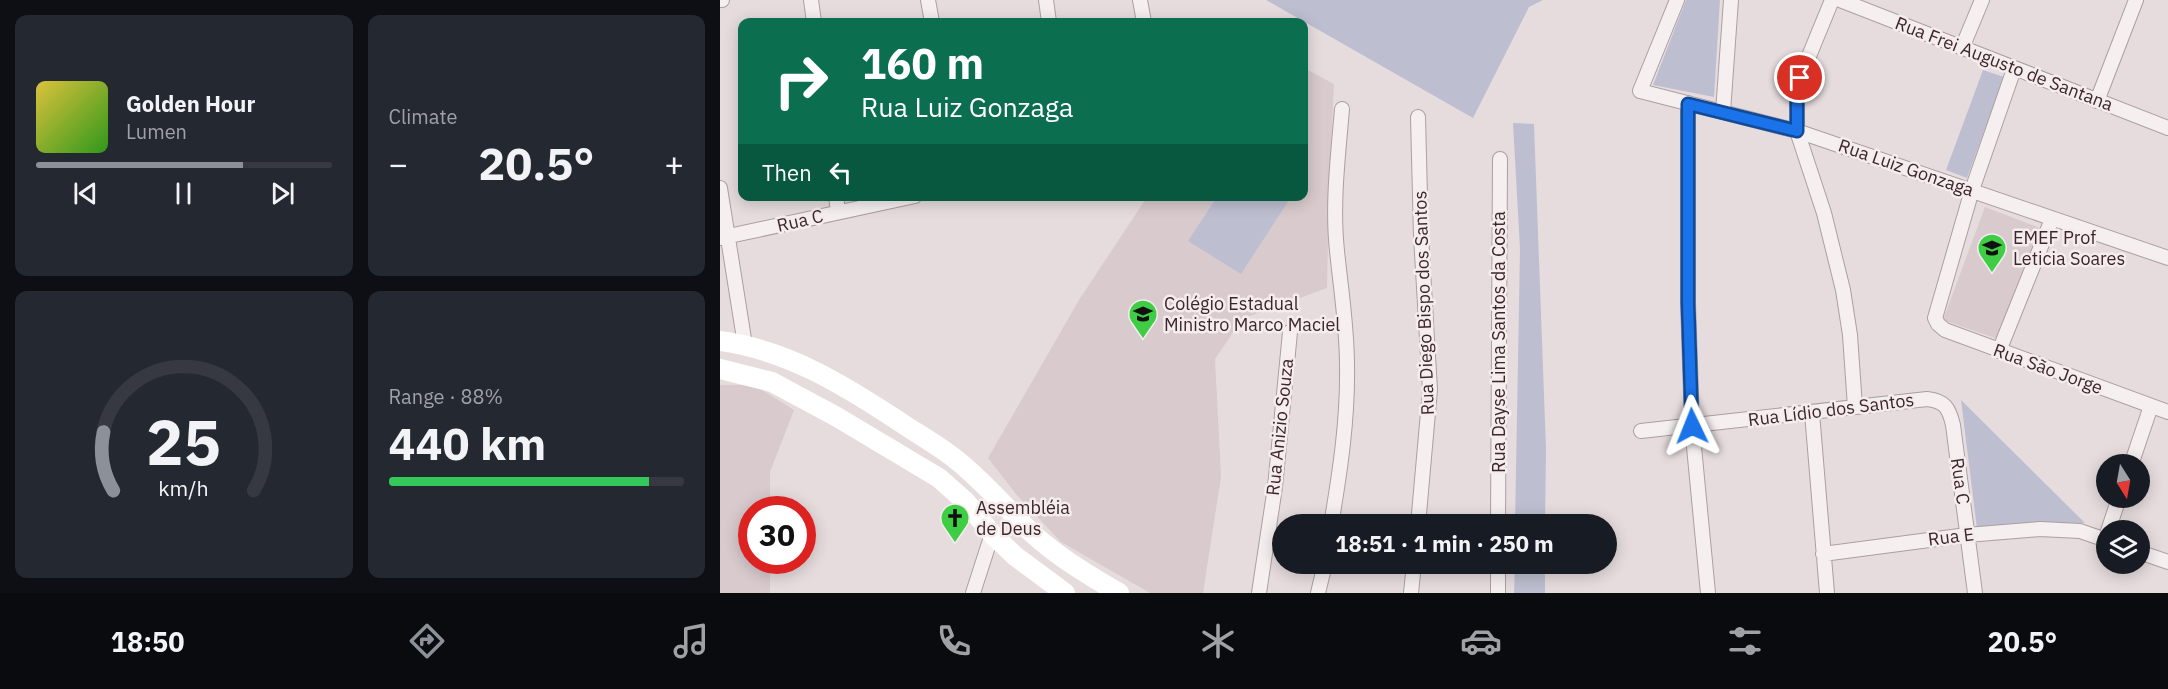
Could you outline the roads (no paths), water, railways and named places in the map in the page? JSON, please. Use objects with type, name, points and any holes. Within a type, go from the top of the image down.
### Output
[{"type":"main road","points":[[720,341],[745,345],[804,365],[833,380],[955,458],[1035,535],[1101,583],[1119,593]]},
{"type":"main road","points":[[720,369],[772,382],[837,417],[939,478],[966,502],[992,534],[1015,556],[1065,593]]},
{"type":"main road","points":[[939,478],[951,471],[955,458]]},
{"type":"main road","points":[[966,502],[970,489],[986,486]]},
{"type":"street","points":[[811,0],[813,18]]},
{"type":"street","points":[[928,0],[931,18]]},
{"type":"street","points":[[1046,0],[1048,18]]},
{"type":"street","points":[[1140,0],[1143,18]]},
{"type":"street","name":"Rua Luiz Gonzaga","points":[[1677,0],[1640,91],[1797,131],[2168,258]]},
{"type":"street","points":[[1723,112],[1731,0]]},
{"type":"street","points":[[1832,0],[1800,78],[1797,97],[1797,131],[1824,213],[1844,290],[1855,407]]},
{"type":"street","name":"Rua Frei Augusto de Santana","points":[[1840,0],[2168,128]]},
{"type":"street","points":[[1962,48],[1982,0]]},
{"type":"street","points":[[2097,101],[2136,0]]},
{"type":"street","points":[[1972,190],[2014,69]]},
{"type":"street","points":[[1688,104],[1688,303],[1692,426],[1708,593]]},
{"type":"street","points":[[1334,514],[1347,407],[1346,326],[1337,251],[1335,192],[1342,110]]},
{"type":"street","name":"Rua Diego Bispo dos Santos","points":[[1418,117],[1421,236],[1430,390],[1419,514]]},
{"type":"street","name":"Rua Dayse Lima Santos da Costa","points":[[1498,514],[1500,159]]},
{"type":"street","points":[[720,188],[724,237],[745,345]]},
{"type":"street","name":"Rua São Jorge","points":[[1972,190],[1935,318],[1938,324],[1945,330],[1999,351],[2168,412]]},
{"type":"street","points":[[837,201],[838,212]]},
{"type":"street","name":"Rua C","points":[[724,237],[891,201]]},
{"type":"street","points":[[1999,351],[2052,219]]},
{"type":"street","name":"Rua Anizio Souza","points":[[1259,593],[1275,487],[1290,332]]},
{"type":"street","name":"Rua Lídio dos Santos","points":[[1641,431],[1927,399],[1940,401],[1947,406]]},
{"type":"street","name":"Rua C","points":[[1947,406],[1953,425],[1975,593]]},
{"type":"street","points":[[2135,454],[2151,406]]},
{"type":"street","points":[[1812,413],[1827,593]]},
{"type":"street","name":"Rua E","points":[[1822,554],[1967,535],[2040,529],[2080,531],[2096,536]]},
{"type":"street","points":[[973,593],[992,534]]},
{"type":"street","points":[[2150,556],[2168,562]]},
{"type":"street","points":[[1318,593],[1323,574]]},
{"type":"street","points":[[1411,593],[1413,574]]},
{"type":"street","points":[[1498,574],[1498,593]]},
{"type":"place","name":"EMEF Prof Leticia Soares","points":[[1992,274]]},
{"type":"place","name":"Colégio Estadual Ministro Marco Maciel","points":[[1143,340]]},
{"type":"place","name":"Assembléia de Deus","points":[[955,544]]}]
